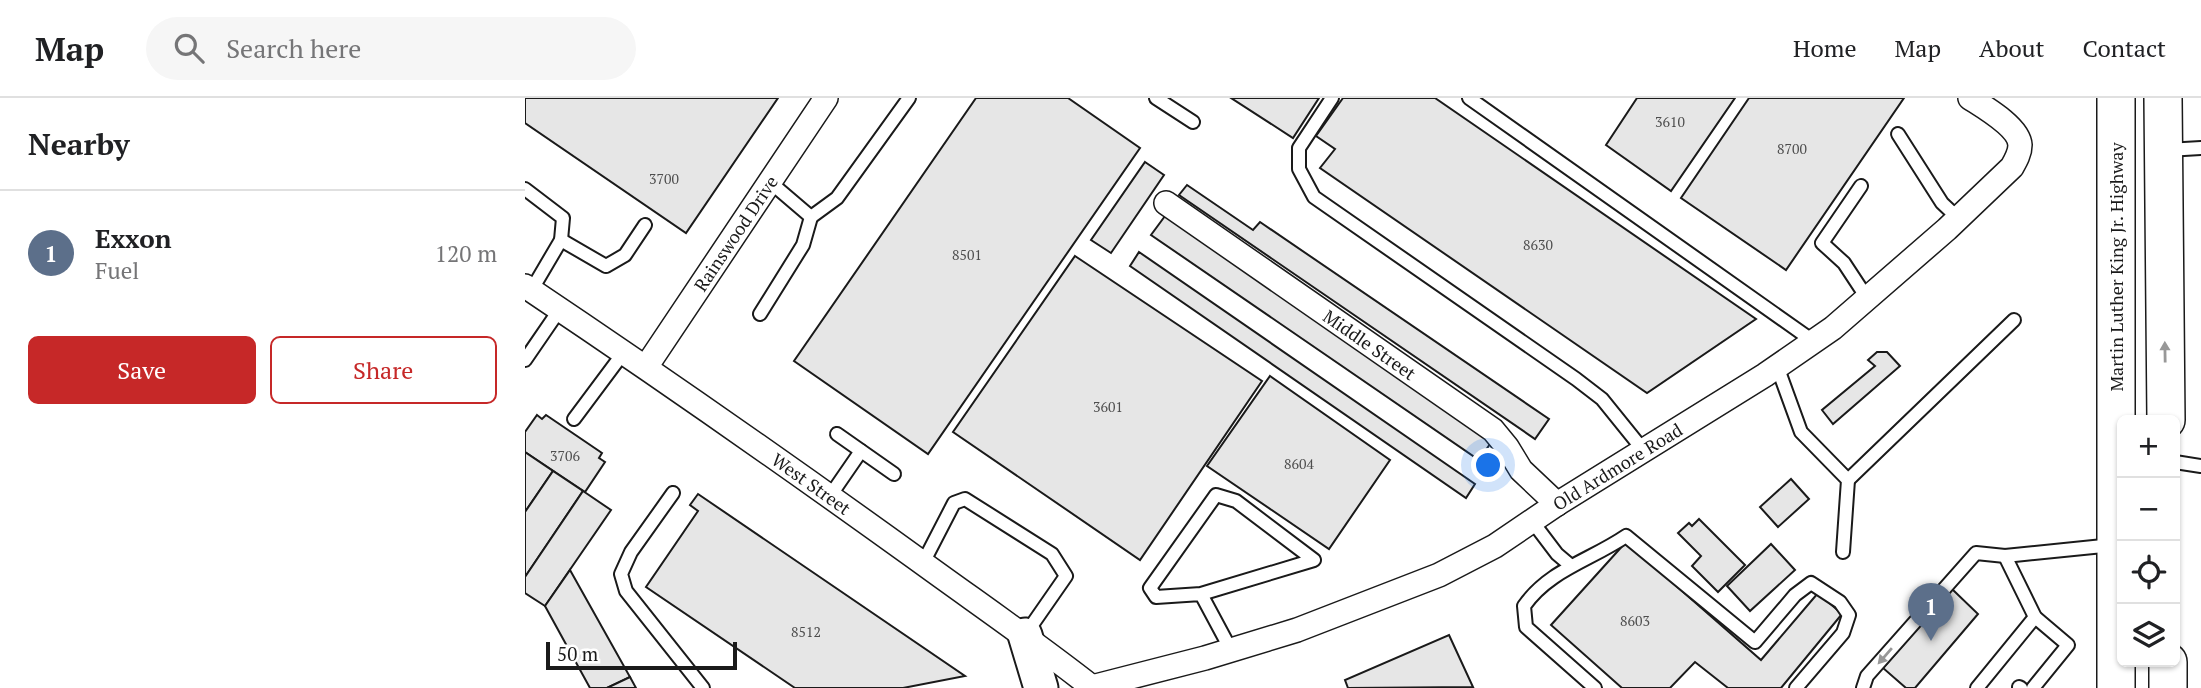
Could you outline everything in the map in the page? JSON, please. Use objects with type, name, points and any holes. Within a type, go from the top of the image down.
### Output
[{"type":"main road","name":"Martin Luther King Jr. Highway","points":[[2116,98],[2116,688]]},
{"type":"main road","points":[[2162,98],[2166,415]]},
{"type":"main road","points":[[1025,635],[1041,688]]},
{"type":"main road","points":[[2168,667],[2168,688]]},
{"type":"street","name":"Rainswood Drive","points":[[646,367],[825,98]]},
{"type":"street","name":"Old Ardmore Road","points":[[1093,687],[1297,630],[1439,575],[1495,546],[1777,366],[1833,328],[1959,219],[2012,167],[2020,143],[2016,133],[1977,103]]},
{"type":"street","name":"Middle Street","points":[[1166,203],[1493,430],[1521,470],[1557,504]]},
{"type":"street","name":"West Street","points":[[528,288],[830,496],[1025,635],[1093,687]]},
{"type":"lane","points":[[760,314],[803,246],[811,217],[837,198],[909,98]]},
{"type":"lane","points":[[1156,98],[1193,122]]},
{"type":"lane","points":[[1332,98],[1299,148],[1300,169],[1314,197],[1602,399],[1644,451]]},
{"type":"lane","points":[[1469,98],[1813,341]]},
{"type":"lane","points":[[1898,134],[1943,203],[1959,219]]},
{"type":"lane","points":[[2163,150],[2201,148]]},
{"type":"lane","points":[[770,182],[811,217]]},
{"type":"lane","points":[[1861,186],[1822,243],[1844,263],[1867,298]]},
{"type":"lane","points":[[525,190],[563,218],[561,240],[528,288]]},
{"type":"lane","points":[[561,240],[606,265],[625,255],[645,225]]},
{"type":"lane","points":[[525,360],[560,309]]},
{"type":"lane","points":[[1843,552],[1848,480],[2014,320]]},
{"type":"lane","points":[[575,419],[624,352]]},
{"type":"lane","points":[[1777,366],[1801,432],[1848,480]]},
{"type":"lane","points":[[837,434],[894,474]]},
{"type":"lane","points":[[830,496],[861,451]]},
{"type":"lane","points":[[2180,463],[2201,466]]},
{"type":"lane","points":[[673,493],[631,552],[621,574],[626,591],[703,688]]},
{"type":"lane","points":[[1216,495],[1236,501],[1314,560],[1201,594],[1156,597],[1150,587],[1216,495]]},
{"type":"lane","points":[[923,564],[954,503],[965,499],[1052,554],[1066,576],[1025,635]]},
{"type":"lane","points":[[1532,521],[1557,554],[1570,565]]},
{"type":"lane","points":[[1595,688],[1526,627],[1524,606],[1534,592],[1570,565],[1604,551],[1626,536],[1755,642],[1795,595],[1811,583],[1840,601],[1849,615],[1843,633],[1796,688]]},
{"type":"lane","points":[[1863,688],[1867,676],[1976,553],[2005,556],[2116,544]]},
{"type":"lane","points":[[2005,556],[2035,617],[2068,645],[2042,669],[2033,688]]},
{"type":"lane","points":[[1201,594],[1231,650]]},
{"type":"lane","points":[[1980,687],[1999,668],[2035,617]]},
{"type":"building","points":[[525,98],[778,98],[686,233],[525,123]]},
{"type":"building","points":[[976,98],[1068,98],[1140,148],[928,454],[794,361]]},
{"type":"building","points":[[1231,98],[1319,98],[1293,138]]},
{"type":"building","points":[[1343,98],[1435,98],[1756,319],[1647,393],[1320,168],[1335,149],[1316,136]]},
{"type":"building","points":[[1637,98],[1735,98],[1671,191],[1606,145]]},
{"type":"building","points":[[1749,98],[1904,98],[1786,270],[1681,198]]},
{"type":"building","points":[[1145,162],[1164,175],[1111,253],[1091,240]]},
{"type":"building","points":[[1187,185],[1253,230],[1260,222],[1549,419],[1535,439],[1179,195]]},
{"type":"building","points":[[1165,216],[1492,441],[1479,460],[1151,235]]},
{"type":"building","points":[[1139,252],[1475,484],[1466,498],[1130,266]]},
{"type":"building","points":[[1075,256],[1262,381],[1140,560],[953,432]]},
{"type":"building","points":[[1877,352],[1887,352],[1900,366],[1833,424],[1822,410],[1875,366],[1868,360]]},
{"type":"building","points":[[1270,376],[1390,460],[1329,549],[1207,466]]},
{"type":"building","points":[[537,415],[542,419],[546,415],[602,453],[599,458],[605,462],[585,492],[525,452],[525,432]]},
{"type":"building","points":[[525,452],[553,471],[525,512]]},
{"type":"building","points":[[553,471],[583,491],[525,577],[525,512]]},
{"type":"building","points":[[1791,479],[1809,499],[1778,527],[1760,507]]},
{"type":"building","points":[[583,491],[611,510],[545,606],[525,593],[525,577]]},
{"type":"building","points":[[698,494],[965,676],[903,688],[795,688],[646,587],[698,511],[690,505]]},
{"type":"building","points":[[1699,519],[1745,565],[1718,592],[1692,566],[1701,556],[1678,533],[1689,523],[1692,526]]},
{"type":"building","points":[[1626,542],[1761,660],[1818,593],[1842,614],[1781,688],[1728,688],[1695,662],[1670,688],[1622,688],[1551,625]]},
{"type":"building","points":[[1771,544],[1795,570],[1750,611],[1727,586]]},
{"type":"building","points":[[570,570],[630,677],[607,688],[590,688],[545,606]]},
{"type":"building","points":[[1952,589],[1978,614],[1915,688],[1906,688],[1883,668]]},
{"type":"building","points":[[1449,635],[1473,687],[1348,688],[1345,680]]},
{"type":"building","points":[[630,677],[636,688],[607,688]]},
{"type":"place","name":"Exxon","points":[[1931,641]]}]
